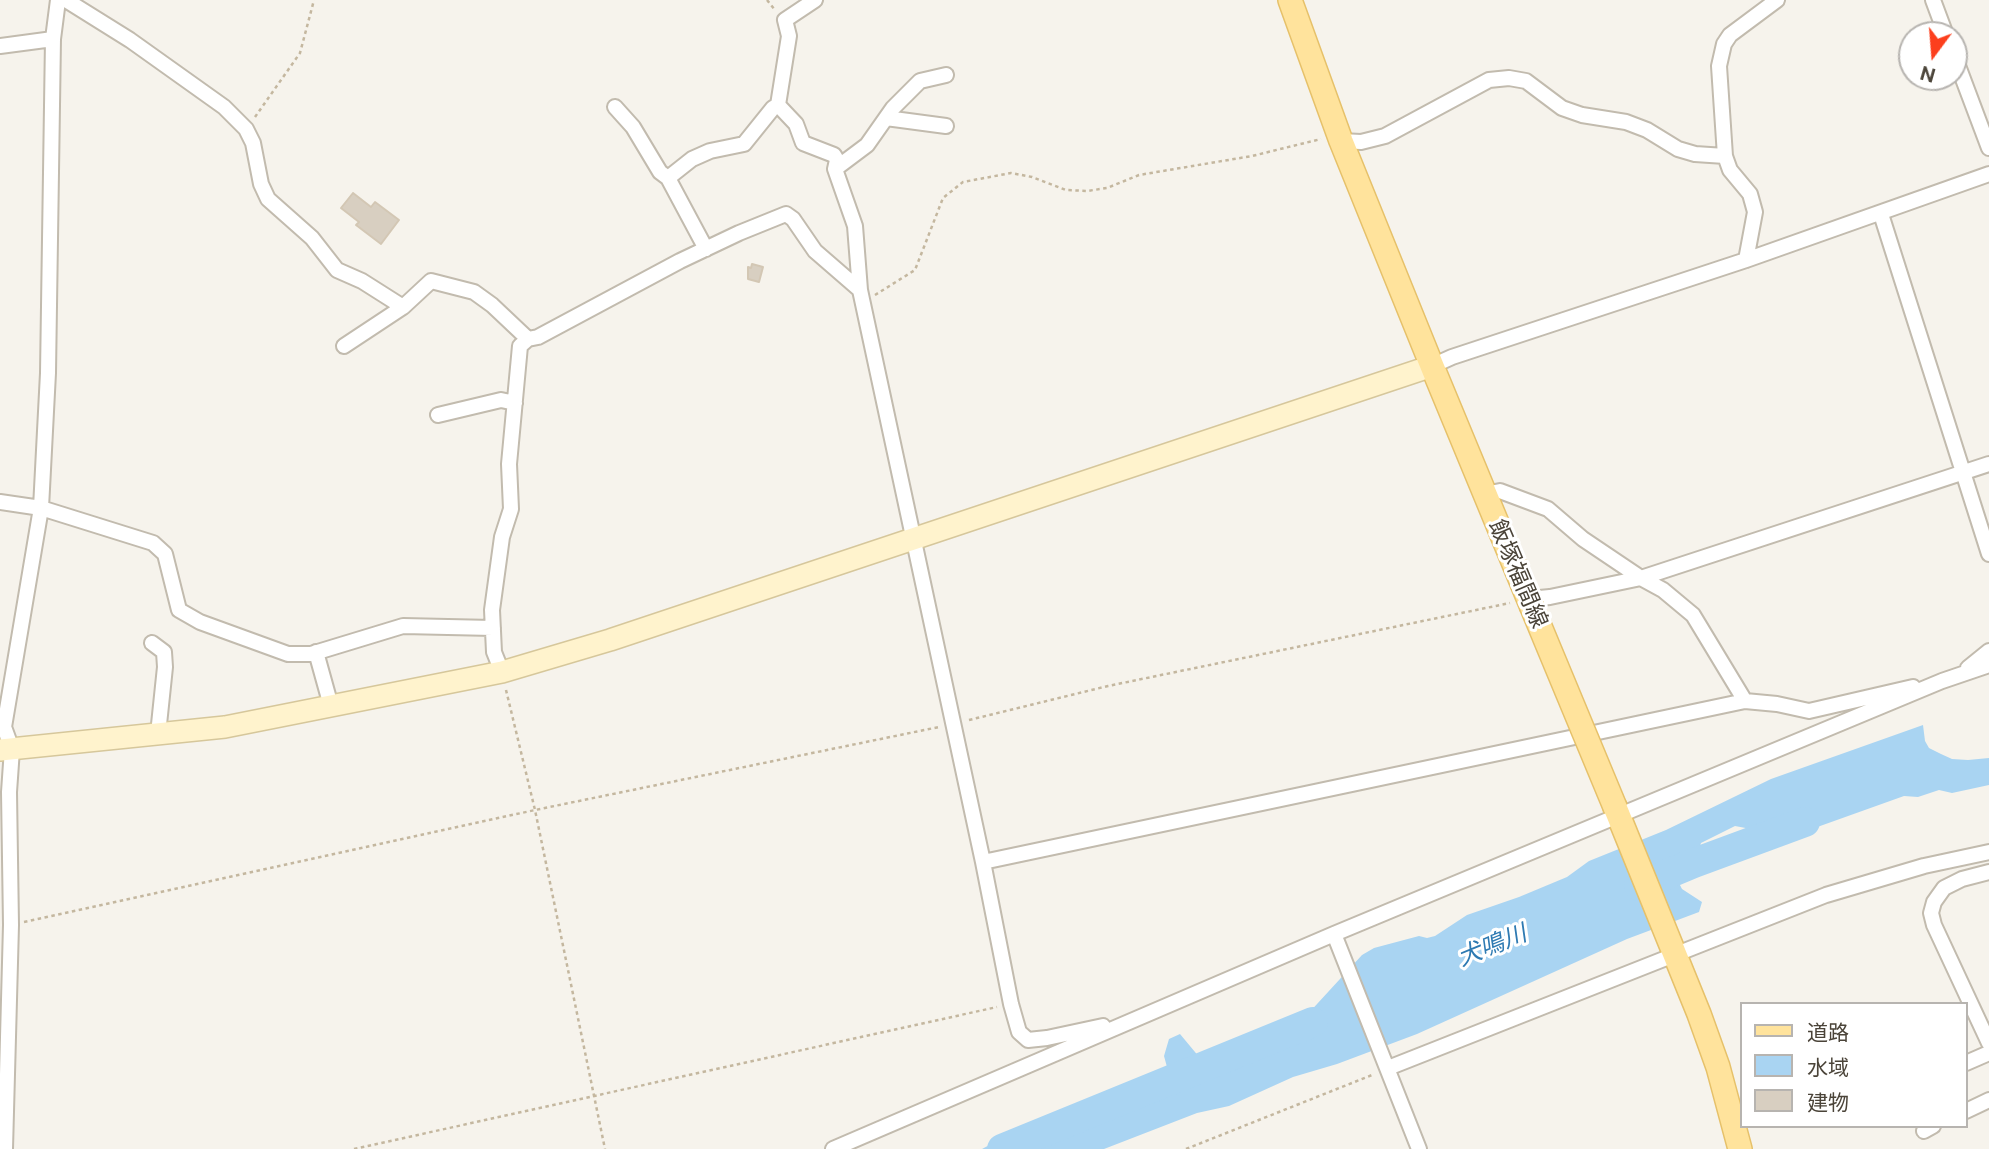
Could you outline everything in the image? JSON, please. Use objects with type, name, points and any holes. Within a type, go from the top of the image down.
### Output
[{"type":"main road","name":"飯塚福間線","points":[[1290,0],[1342,141],[1432,366],[1674,951],[1718,1067],[1740,1149]]},
{"type":"street","points":[[5,1149],[11,925],[9,792],[4,727],[41,508],[48,373],[53,38],[58,0]]},
{"type":"street","points":[[66,0],[130,40],[224,107],[246,129],[253,143],[261,184],[268,199],[312,238],[337,270],[362,281],[403,307]]},
{"type":"street","points":[[668,178],[692,159],[710,151],[744,144],[778,105],[789,36],[785,20],[815,0]]},
{"type":"street","points":[[1746,260],[1755,212],[1750,194],[1730,170],[1725,156],[1719,66],[1724,44],[1730,35],[1777,0]]},
{"type":"street","points":[[1933,0],[1941,21]]},
{"type":"street","points":[[0,46],[53,38]]},
{"type":"street","points":[[835,169],[867,145],[886,118],[920,81],[946,75]]},
{"type":"street","points":[[1342,141],[1361,142],[1385,136],[1489,80],[1509,79],[1526,82],[1562,108],[1582,115],[1626,122],[1647,130],[1678,149],[1695,154],[1725,156]]},
{"type":"street","points":[[1968,91],[1989,148]]},
{"type":"street","points":[[778,105],[796,124],[803,143],[834,155],[837,160],[835,169],[855,226],[862,297],[1019,1032],[1028,1040],[1047,1038],[1139,1018]]},
{"type":"street","points":[[615,107],[633,127],[660,172],[668,178],[706,249]]},
{"type":"street","points":[[886,118],[946,126]]},
{"type":"street","points":[[6,749],[225,727],[502,672],[610,640],[1432,366],[1452,357],[1881,214],[1989,174]]},
{"type":"street","points":[[502,672],[494,652],[492,610],[502,537],[511,509],[509,464],[520,346],[528,339],[538,337],[706,249],[786,214],[793,219],[815,251],[862,297]]},
{"type":"street","points":[[1881,214],[1989,554]]},
{"type":"street","points":[[344,346],[403,307],[431,281],[474,292],[528,339]]},
{"type":"street","points":[[438,415],[501,400],[515,403]]},
{"type":"street","points":[[1530,602],[1640,578],[1989,464]]},
{"type":"street","points":[[1485,494],[1500,491],[1548,509],[1583,538],[1640,578],[1663,590],[1693,615],[1745,701]]},
{"type":"street","points":[[0,502],[41,508],[153,542],[165,554],[179,610],[200,622],[288,654],[316,652],[403,626],[493,628]]},
{"type":"street","points":[[152,643],[164,652],[165,667],[158,734]]},
{"type":"street","points":[[983,862],[1745,701],[1809,711],[1942,681],[1968,668],[1989,650]]},
{"type":"street","points":[[316,652],[331,706]]},
{"type":"street","points":[[833,1149],[1334,934],[1942,681],[1989,665]]},
{"type":"street","points":[[1388,1068],[1674,951],[1826,895],[1924,866],[1987,853],[1989,870],[1962,878],[1944,888],[1934,902],[1931,913],[1934,925],[1989,1042]]},
{"type":"street","points":[[1334,934],[1419,1149]]},
{"type":"street","points":[[1968,1062],[1989,1052]]},
{"type":"street","points":[[1968,1110],[1989,1100]]},
{"type":"path","points":[[246,129],[300,54],[314,0]]},
{"type":"path","points":[[862,297],[915,270],[943,198],[962,182],[1011,173],[1032,177],[1066,190],[1087,191],[1107,188],[1139,175],[1252,156],[1328,137],[1342,141]]},
{"type":"path","points":[[11,925],[535,810],[952,724],[1108,686],[1530,602]]},
{"type":"path","points":[[502,672],[535,810],[605,1149]]},
{"type":"path","points":[[354,1149],[1011,1004]]},
{"type":"path","points":[[1186,1149],[1388,1068]]},
{"type":"water","points":[[1923,725],[1925,741],[1929,748],[1952,759],[1989,758],[1989,785],[1952,793],[1939,790],[1918,797],[1904,796],[1781,840],[1756,830],[1735,826],[1701,843],[1698,853],[1677,863],[1677,879],[1682,889],[1702,902],[1699,912],[1627,939],[1417,1034],[1337,1064],[1293,1077],[1229,1106],[1197,1113],[1104,1149],[982,1149],[1021,1130],[1091,1116],[1158,1078],[1164,1074],[1167,1067],[1164,1056],[1169,1039],[1180,1034],[1200,1058],[1206,1061],[1222,1062],[1249,1055],[1306,1016],[1362,955],[1374,948],[1419,936],[1435,936],[1467,915],[1567,877],[1589,861],[1666,830],[1771,779]]},
{"type":"building","points":[[353,193],[371,207],[375,202],[399,220],[381,244],[356,225],[359,222],[341,208]]},
{"type":"building","points":[[752,264],[763,267],[759,282],[748,279],[748,267],[751,268]]},
{"type":"waterway","name":"犬鳴川","points":[[1639,886],[1805,822]]},
{"type":"waterway","name":"犬鳴川","points":[[1002,1149],[1313,1022]]}]
